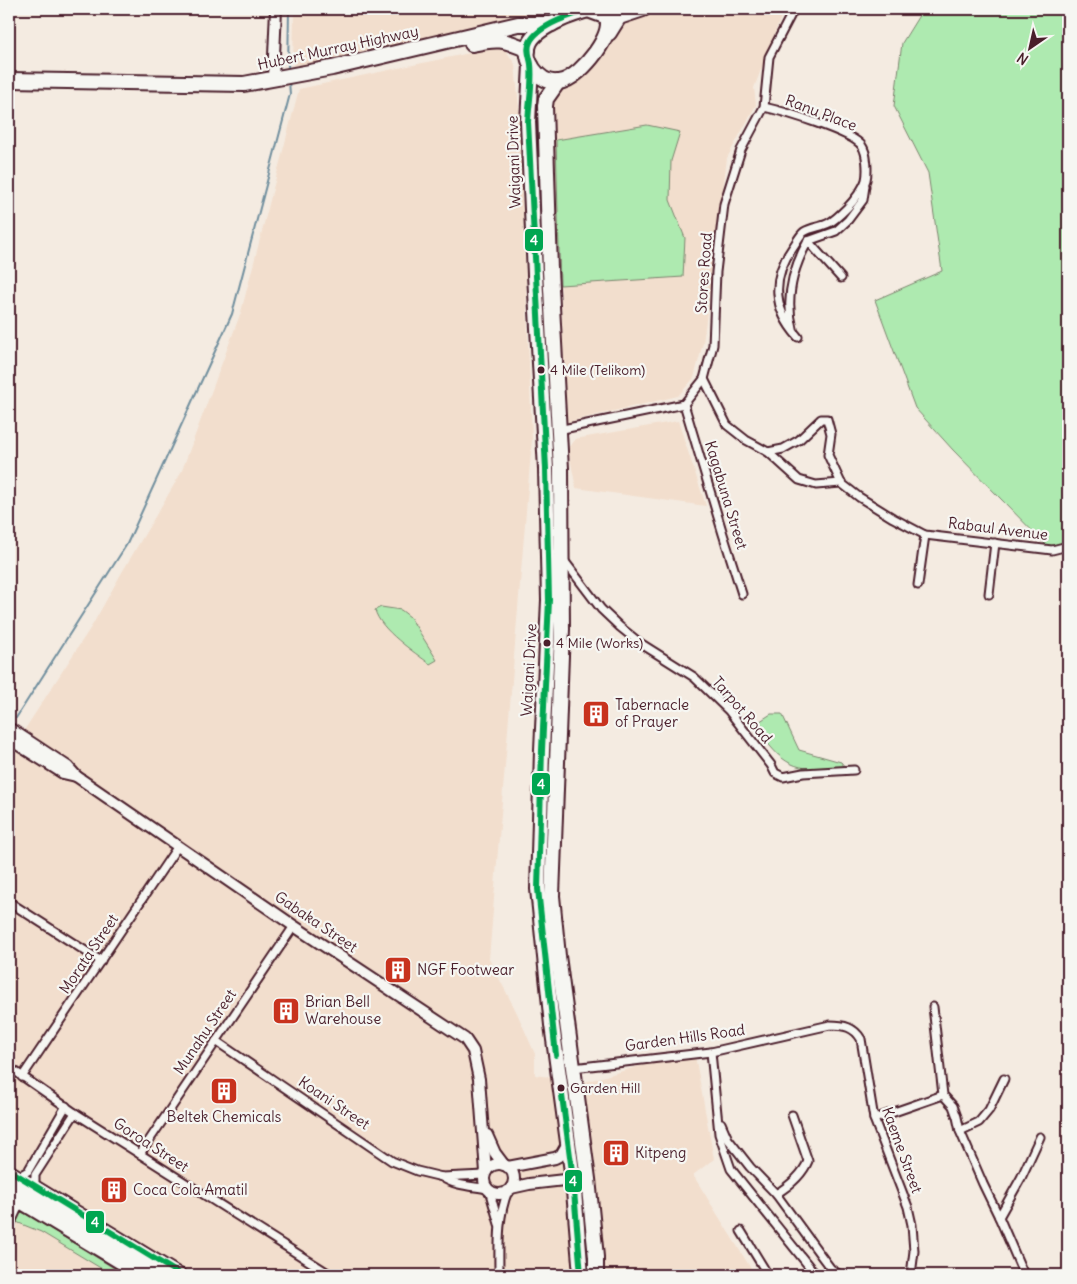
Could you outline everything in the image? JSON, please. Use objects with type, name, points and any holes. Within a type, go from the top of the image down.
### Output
[{"type":"highway","points":[[604,40],[609,22],[607,17],[586,10],[567,13],[537,32],[529,43],[528,50],[531,64],[537,74],[544,79],[558,82],[565,80],[593,56],[604,40],[619,17],[643,9]]},
{"type":"highway","name":"Hubert Murray Highway","points":[[300,79],[518,24],[552,24]]},
{"type":"highway","name":"Hubert Murray Highway","points":[[9,80],[244,84],[332,78],[497,39],[511,42],[528,50]]},
{"type":"highway","name":"Waigani Drive","points":[[531,64],[528,122],[544,432],[549,600],[538,889],[552,1025],[573,1179],[580,1275]]},
{"type":"highway","name":"Hubert Murray Highway","points":[[9,88],[238,92],[279,81]]},
{"type":"highway","name":"Waigani Drive","points":[[558,82],[546,99],[545,118],[550,270],[560,430],[561,639],[552,896],[558,956],[590,1199],[596,1275]]},
{"type":"highway","points":[[546,665],[551,656],[552,586],[556,583],[561,583]]},
{"type":"highway","points":[[544,941],[552,941],[548,885],[552,875]]},
{"type":"highway","points":[[552,1025],[556,1012],[550,958],[558,956]]},
{"type":"highway","points":[[573,1179],[578,1178],[582,1174],[576,1121],[580,1114]]},
{"type":"highway","points":[[14,1178],[29,1193],[143,1275]]},
{"type":"highway","points":[[9,1194],[29,1193],[167,1275]]},
{"type":"street","points":[[276,9],[279,81]]},
{"type":"street","name":"Stores Road","points":[[684,404],[704,379],[713,345],[716,272],[724,204],[741,150],[764,107],[769,57],[794,9]]},
{"type":"street","name":"Ranu Place","points":[[764,107],[790,113],[854,138],[863,147],[866,160],[863,200],[848,220],[836,231],[808,241]]},
{"type":"street","points":[[841,278],[808,241],[798,259],[792,285],[789,314],[796,336],[788,326],[777,290],[780,269],[803,232],[830,223],[855,198],[866,180]]},
{"type":"street","points":[[704,379],[727,425],[746,440],[768,452],[799,480],[816,484],[841,483]]},
{"type":"street","points":[[544,432],[684,404]]},
{"type":"street","name":"Kagabuna Street","points":[[684,404],[722,534],[742,594]]},
{"type":"street","points":[[768,452],[784,449],[799,440],[821,419],[827,419],[831,434],[828,455],[841,483],[886,514],[925,535],[918,585]]},
{"type":"street","name":"Rabaul Avenue","points":[[925,535],[1052,550],[1068,546]]},
{"type":"street","points":[[989,594],[995,543]]},
{"type":"street","name":"Tarpot Road","points":[[561,556],[601,609],[620,627],[694,677],[729,712],[771,765],[775,773],[783,776],[854,770]]},
{"type":"street","name":"Gabaka Street","points":[[9,728],[68,767],[76,776],[294,926],[465,1039],[473,1051],[476,1061],[483,1127],[485,1173]]},
{"type":"street","name":"Gabaka Street","points":[[9,739],[63,773],[76,776]]},
{"type":"street","name":"Morata Street","points":[[22,1076],[178,846]]},
{"type":"street","points":[[9,902],[101,961]]},
{"type":"street","name":"Munahu Street","points":[[140,1154],[294,926]]},
{"type":"street","points":[[933,1007],[943,1095],[953,1106],[960,1131],[1024,1275]]},
{"type":"street","name":"Garden Hills Road","points":[[573,1068],[711,1052],[830,1025]]},
{"type":"street","name":"Kaeme Street","points":[[830,1025],[849,1027],[861,1039],[874,1119],[908,1207],[912,1224],[914,1251],[911,1275]]},
{"type":"street","name":"Koani Street","points":[[216,1041],[392,1160],[442,1177],[450,1182],[488,1189]]},
{"type":"street","points":[[711,1052],[719,1134],[731,1168],[816,1275]]},
{"type":"street","name":"Goroa Street","points":[[9,1067],[140,1154],[331,1275]]},
{"type":"street","points":[[960,1131],[979,1122],[989,1110],[1004,1079]]},
{"type":"street","points":[[874,1119],[943,1095]]},
{"type":"street","points":[[9,1170],[14,1178],[28,1171],[66,1106]]},
{"type":"street","points":[[9,1227],[29,1193],[35,1175],[75,1112]]},
{"type":"street","points":[[776,1194],[799,1175],[808,1161],[792,1115]]},
{"type":"street","points":[[719,1120],[728,1139],[750,1167],[776,1194],[831,1269],[840,1275]]},
{"type":"street","name":"Gabaka Street","points":[[483,1127],[495,1153],[506,1166]]},
{"type":"street","points":[[999,1217],[1021,1178],[1040,1137]]},
{"type":"street","points":[[500,1226],[484,1180],[485,1173],[493,1165],[506,1166],[555,1158],[561,1155],[568,1143]]},
{"type":"street","points":[[499,1275],[500,1226],[503,1206],[513,1183],[513,1175],[506,1166]]},
{"type":"street","name":"Koani Street","points":[[442,1177],[485,1173]]},
{"type":"street","points":[[488,1189],[498,1194],[530,1184],[573,1179]]},
{"type":"street","points":[[29,1193],[181,1275]]},
{"type":"street","points":[[741,1231],[768,1275]]},
{"type":"shaded area","points":[[294,9],[566,9],[537,20],[293,70]]},
{"type":"shaded area","points":[[663,9],[784,9],[754,88],[756,105],[727,158],[703,343],[694,378],[678,396],[567,422],[552,107],[555,94],[621,20]]},
{"type":"shaded area","points":[[504,48],[515,64],[519,109],[532,439],[489,959],[517,1013],[535,1054],[535,1075],[585,1082],[694,1050],[714,1159],[693,1175],[755,1275],[9,1275],[9,761],[25,729],[93,624],[181,473],[241,312],[299,89],[489,49]]},
{"type":"shaded area","points":[[678,421],[706,506],[576,488],[568,448],[575,439]]},
{"type":"green space","points":[[923,9],[1068,9],[1068,542],[1049,548],[953,450],[915,408],[875,300],[942,271],[928,173],[894,106],[902,43]]},
{"type":"green space","points":[[647,125],[680,132],[671,161],[670,200],[685,238],[683,277],[560,285],[556,140]]},
{"type":"green space","points":[[381,607],[401,610],[410,617],[437,660],[430,664],[390,633],[378,618],[375,610]]},
{"type":"green space","points":[[771,714],[782,714],[799,750],[841,762],[845,767],[843,769],[812,769],[791,764],[782,758],[754,725]]},
{"type":"green space","points":[[17,1210],[30,1216],[125,1275],[112,1275],[41,1232],[14,1221]]},
{"type":"waterway","points":[[288,71],[289,9]]},
{"type":"waterway","points":[[16,718],[127,544],[232,314],[290,94],[289,81]]},
{"type":"transit line","name":"4","points":[[556,1055],[538,889],[549,600],[546,469],[528,122],[532,78],[528,47],[534,36],[549,25],[577,13],[593,9]]},
{"type":"transit line","name":"4","points":[[561,1088],[573,1179],[581,1275]]},
{"type":"transit line","name":"4","points":[[9,1170],[181,1275]]},
{"type":"place","name":"4 Mile (Telikom)","points":[[541,370]]},
{"type":"place","name":"4 Mile (Works)","points":[[547,643]]},
{"type":"place","name":"Tabernacle of Prayer","points":[[596,714]]},
{"type":"place","name":"NGF Footwear","points":[[398,970]]},
{"type":"place","name":"Brian Bell Warehouse","points":[[286,1011]]},
{"type":"place","name":"Garden Hill","points":[[561,1088]]},
{"type":"place","name":"Beltek Chemicals","points":[[224,1091]]},
{"type":"place","name":"Kitpeng","points":[[616,1153]]},
{"type":"place","name":"Coca Cola Amatil","points":[[114,1190]]}]
